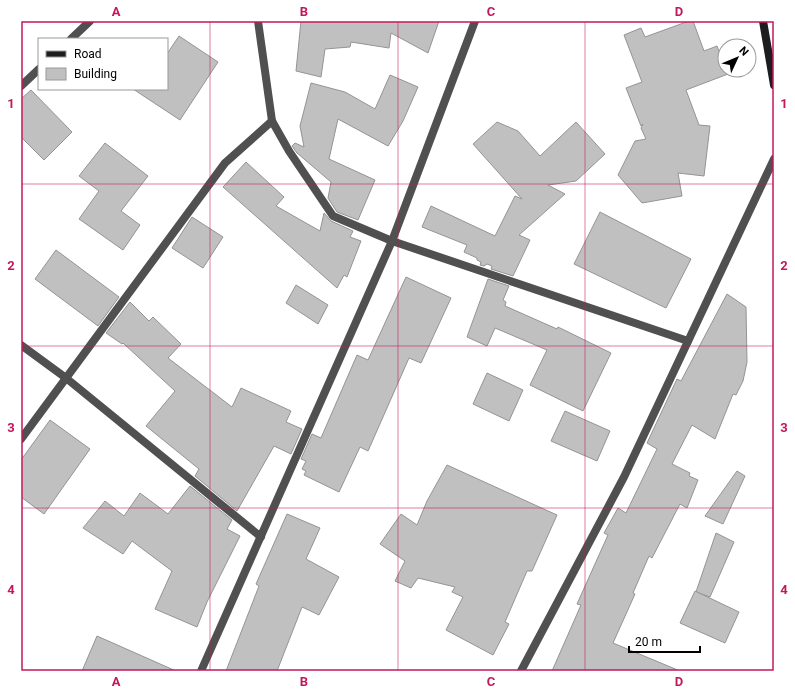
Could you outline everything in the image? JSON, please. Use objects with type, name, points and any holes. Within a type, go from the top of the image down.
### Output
[{"type":"street","points":[[72,38],[90,21]]},
{"type":"street","points":[[258,21],[272,121],[289,151],[333,216],[392,241],[688,342]]},
{"type":"street","points":[[201,671],[392,241],[475,21]]},
{"type":"street","points":[[763,21],[774,85]]},
{"type":"street","points":[[21,86],[38,70]]},
{"type":"street","points":[[21,439],[225,163],[272,121]]},
{"type":"street","points":[[522,671],[624,477],[774,159]]},
{"type":"street","points":[[21,345],[66,378],[261,537]]},
{"type":"building","points":[[301,21],[439,21],[428,53],[391,33],[389,48],[351,42],[350,47],[325,49],[321,77],[296,71]]},
{"type":"building","points":[[689,21],[693,21],[704,51],[717,46],[718,78],[686,90],[699,125],[710,126],[704,176],[678,173],[682,196],[642,203],[618,175],[635,141],[646,139],[641,128],[643,124],[641,126],[626,88],[642,82],[624,35],[641,28],[645,37]]},
{"type":"building","points":[[179,36],[218,62],[180,120],[135,90],[168,90],[168,52]]},
{"type":"building","points":[[390,75],[418,87],[403,121],[388,146],[338,119],[329,159],[375,180],[358,220],[337,212],[328,198],[331,182],[297,153],[292,146],[295,143],[304,147],[300,126],[311,83],[345,92],[375,109]]},
{"type":"building","points":[[31,90],[72,132],[44,160],[21,137],[21,99]]},
{"type":"building","points":[[497,122],[518,131],[540,156],[576,122],[605,154],[576,181],[548,185],[565,194],[519,235],[530,240],[513,276],[491,269],[492,266],[487,264],[484,266],[480,265],[481,262],[477,260],[477,258],[464,252],[467,245],[422,227],[431,206],[495,236],[515,196],[522,199],[473,144]]},
{"type":"building","points":[[105,143],[148,176],[121,211],[140,225],[123,250],[79,219],[99,191],[79,176]]},
{"type":"building","points":[[246,162],[284,197],[276,206],[320,231],[324,213],[331,221],[353,231],[350,237],[361,241],[347,277],[344,275],[337,288],[223,187]]},
{"type":"building","points":[[600,212],[691,259],[666,308],[574,264]]},
{"type":"building","points":[[192,217],[223,237],[203,268],[172,248]]},
{"type":"building","points":[[56,250],[119,297],[98,326],[35,279]]},
{"type":"building","points":[[406,277],[451,298],[421,363],[409,358],[368,451],[360,447],[339,492],[304,475],[306,471],[302,469],[306,461],[301,459],[312,434],[321,438],[357,355],[368,360]]},
{"type":"building","points":[[488,279],[509,286],[503,300],[506,302],[505,306],[557,329],[558,327],[611,353],[583,411],[530,385],[547,350],[495,328],[487,346],[467,337]]},
{"type":"building","points":[[296,285],[328,305],[318,324],[286,303]]},
{"type":"building","points":[[727,294],[746,307],[747,362],[743,381],[736,395],[733,394],[715,439],[692,425],[672,464],[690,473],[689,476],[698,480],[687,508],[680,504],[652,558],[649,556],[633,593],[635,594],[613,643],[680,671],[552,671],[581,605],[577,604],[608,535],[604,533],[618,508],[626,513],[657,449],[647,443],[677,379],[681,381]]},
{"type":"building","points":[[130,302],[149,321],[153,317],[181,344],[168,358],[232,407],[241,388],[291,411],[286,422],[302,429],[291,454],[274,446],[237,511],[195,476],[199,469],[146,426],[175,391],[123,343],[122,344],[106,333]]},
{"type":"building","points":[[487,373],[523,390],[509,421],[473,404]]},
{"type":"building","points":[[565,411],[610,431],[597,461],[551,441]]},
{"type":"building","points":[[50,420],[90,449],[44,514],[21,497],[21,460]]},
{"type":"building","points":[[447,465],[557,515],[532,571],[527,571],[505,622],[509,624],[493,655],[446,630],[463,597],[452,592],[455,587],[418,578],[411,588],[395,581],[405,561],[380,544],[401,514],[417,525],[427,501]]},
{"type":"building","points":[[737,471],[745,476],[723,524],[705,516]]},
{"type":"building","points":[[190,486],[232,520],[227,529],[240,536],[207,602],[197,627],[155,609],[172,571],[132,541],[123,554],[83,528],[105,501],[124,516],[140,493],[168,514]]},
{"type":"building","points":[[287,514],[320,528],[306,559],[339,577],[319,615],[302,607],[277,671],[226,671],[259,586],[256,584]]},
{"type":"building","points":[[716,533],[734,542],[710,597],[696,592]]},
{"type":"building","points":[[695,591],[739,612],[725,643],[680,623]]},
{"type":"building","points":[[97,636],[176,671],[82,671]]}]
